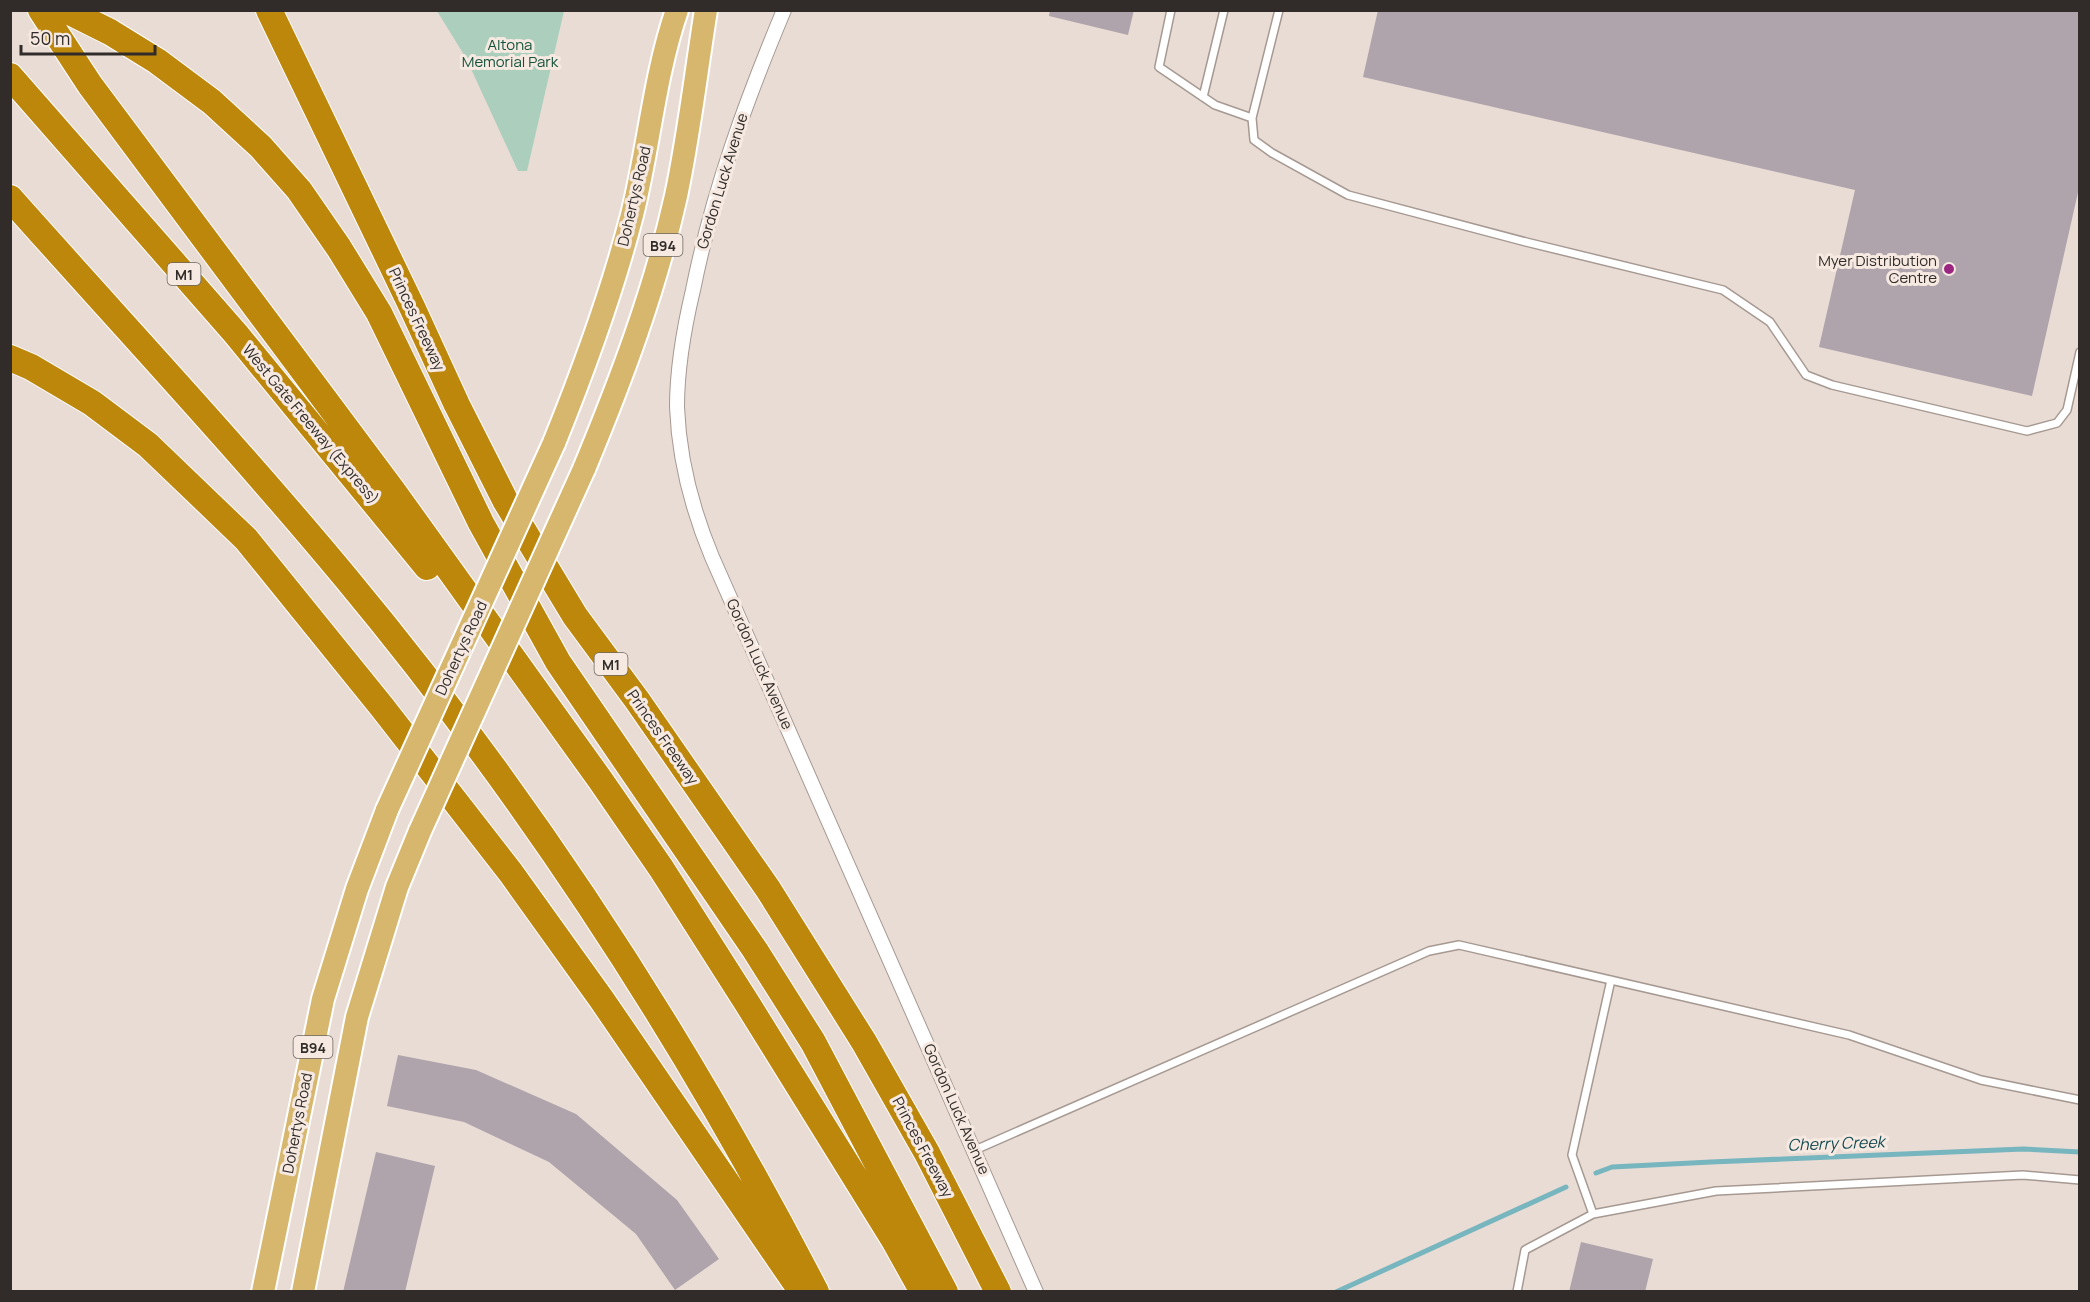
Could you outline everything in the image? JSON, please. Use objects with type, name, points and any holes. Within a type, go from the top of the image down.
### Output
[{"type":"highway","points":[[41,10],[90,85],[393,491],[601,781]]},
{"type":"highway","points":[[66,10],[110,32],[157,61],[212,102],[261,147],[298,190],[339,248],[379,313],[481,523],[558,662],[749,940],[807,1033],[945,1292]]},
{"type":"highway","name":"Princes Freeway","points":[[269,10],[457,405],[505,500],[574,616],[637,700],[768,889],[864,1042],[927,1154],[998,1292]]},
{"type":"highway","name":"West Gate Freeway (Express)","points":[[10,76],[236,334],[601,781]]},
{"type":"highway","points":[[10,198],[347,579],[496,772],[597,917],[685,1054],[774,1210],[816,1292]]},
{"type":"highway","points":[[10,358],[31,367],[92,403],[139,438],[195,488],[246,539],[382,707],[511,873],[615,1019],[801,1292]]},
{"type":"highway","name":"M1","points":[[601,781],[661,868],[747,1003],[894,1240],[923,1292]]},
{"type":"main road","name":"Dohertys Road","points":[[263,1292],[322,999],[350,912],[387,810],[554,443],[595,336],[625,239],[640,177],[662,56],[676,10]]},
{"type":"main road","name":"B94","points":[[303,1292],[357,1017],[373,960],[397,887],[420,831],[584,469],[638,329],[667,231],[686,148],[706,10]]},
{"type":"street","name":"Gordon Luck Avenue","points":[[784,10],[746,103],[703,244],[680,363],[677,408],[682,456],[693,506],[712,556],[1036,1292]]},
{"type":"lane","points":[[1171,10],[1159,67],[1215,105],[1252,118]]},
{"type":"lane","points":[[1203,97],[1224,10]]},
{"type":"lane","points":[[1279,10],[1252,118],[1254,140],[1272,153],[1348,195],[1723,290],[1770,322],[1806,375],[1832,385],[2027,431],[2057,423],[2067,411],[2079,352]]},
{"type":"lane","points":[[975,1150],[1418,956],[1445,946],[1459,945],[1849,1035],[1981,1080],[2079,1100]]},
{"type":"lane","points":[[1593,1214],[1572,1155],[1611,980]]},
{"type":"lane","points":[[1517,1292],[1525,1250],[1593,1214],[1716,1191],[2023,1175],[2079,1180]]},
{"type":"green space","name":"Altona Memorial Park","points":[[437,11],[564,11],[527,171],[518,171],[466,58]]},
{"type":"building","points":[[1050,10],[1134,10],[1128,35],[1049,16]]},
{"type":"building","name":"Myer Distribution Centre","points":[[1378,10],[2079,10],[2079,188],[2032,396],[1819,347],[1855,190],[1363,77]]},
{"type":"building","points":[[398,1055],[476,1070],[576,1114],[677,1200],[719,1259],[675,1290],[636,1234],[549,1162],[464,1122],[387,1106]]},
{"type":"building","points":[[376,1152],[435,1166],[405,1292],[343,1292]]},
{"type":"building","points":[[1581,1242],[1653,1259],[1645,1292],[1569,1292]]},
{"type":"waterway","name":"Cherry Creek","points":[[1596,1173],[1612,1167],[1711,1162],[2023,1149],[2080,1152]]},
{"type":"waterway","name":"Cherry Creek","points":[[1336,1292],[1566,1187]]},
{"type":"place","name":"Myer Distribution Centre","points":[[1949,269]]}]
